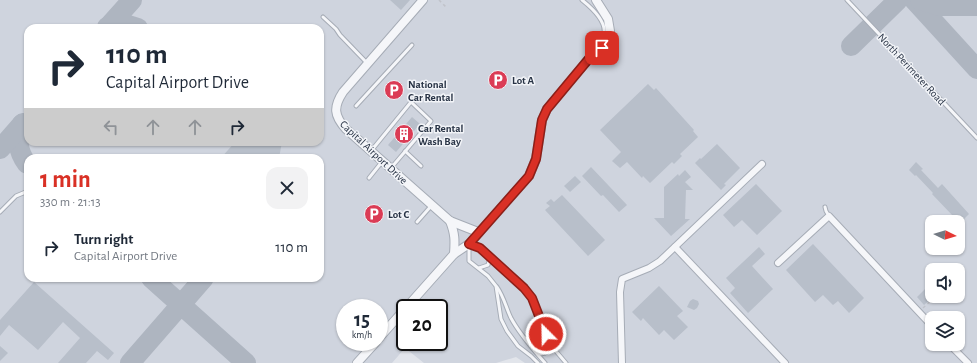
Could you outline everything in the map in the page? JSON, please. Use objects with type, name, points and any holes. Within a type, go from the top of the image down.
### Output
[{"type":"street","name":"Capital Airport Drive","points":[[423,0],[343,92],[339,99],[336,111],[338,119],[346,129],[450,221],[478,232]]},
{"type":"street","points":[[413,299],[454,254],[469,244],[529,176],[536,159],[542,120],[547,109],[592,55],[602,48],[608,40],[610,31],[608,19],[596,0]]},
{"type":"street","points":[[622,363],[620,292],[622,279],[649,268],[660,261],[762,164]]},
{"type":"street","points":[[778,263],[829,216],[925,318]]},
{"type":"street","points":[[450,221],[455,240],[454,254]]},
{"type":"street","points":[[675,247],[785,363]]},
{"type":"street","points":[[388,328],[396,318]]},
{"type":"street","points":[[357,363],[368,351]]},
{"type":"street","points":[[956,351],[968,363]]},
{"type":"lane","points":[[582,0],[597,15],[604,27],[603,37],[592,55]]},
{"type":"lane","name":"North Perimeter Road","points":[[847,0],[977,138]]},
{"type":"lane","points":[[323,17],[368,63]]},
{"type":"lane","points":[[356,106],[412,45]]},
{"type":"lane","points":[[371,151],[411,102],[432,121],[391,169]]},
{"type":"lane","points":[[405,151],[421,166]]},
{"type":"lane","points":[[369,178],[383,161]]},
{"type":"lane","points":[[0,212],[16,196],[24,193]]},
{"type":"lane","points":[[417,222],[432,205]]},
{"type":"lane","points":[[825,207],[829,216]]},
{"type":"lane","points":[[545,363],[511,319],[503,295],[492,280],[469,261],[469,244],[480,248],[524,288],[532,298],[555,350],[566,363]]},
{"type":"lane","points":[[479,268],[488,265],[490,257]]},
{"type":"lane","points":[[496,286],[501,319],[507,331],[518,346],[538,363]]},
{"type":"lane","points":[[536,352],[542,354],[546,353],[549,349],[549,339]]},
{"type":"lane","points":[[531,356],[536,352]]},
{"type":"path","points":[[439,0],[446,7]]},
{"type":"path","points":[[919,312],[929,303]]},
{"type":"shaded area","points":[[0,0],[977,0],[977,363],[525,363],[516,357],[496,363],[424,363],[409,351],[448,351],[448,299],[396,299],[396,351],[402,351],[392,363],[0,363]]},
{"type":"building","points":[[390,0],[410,0],[401,10]]},
{"type":"building","points":[[648,84],[654,90],[656,88],[694,130],[693,131],[698,137],[680,154],[682,156],[674,164],[672,162],[650,183],[643,176],[642,178],[627,162],[620,168],[612,161],[621,152],[600,130]]},
{"type":"building","name":"Car Rental Wash Bay","points":[[412,117],[420,124],[396,152],[388,145]]},
{"type":"building","points":[[717,144],[740,168],[724,184],[726,185],[721,190],[695,163]]},
{"type":"building","points":[[232,146],[281,146],[280,154],[224,154]]},
{"type":"building","points":[[916,162],[923,169],[921,170],[938,188],[942,184],[969,214],[965,218],[965,215],[952,215],[916,175],[915,176],[909,170]]},
{"type":"building","points":[[591,167],[627,205],[619,212],[582,176]]},
{"type":"building","points":[[685,170],[691,177],[685,182],[693,190],[686,190],[685,219],[690,219],[671,236],[654,218],[664,218],[664,187],[678,174],[679,176]]},
{"type":"building","points":[[575,176],[581,182],[570,192],[564,186]]},
{"type":"building","points":[[756,184],[782,211],[757,235],[742,220],[734,227],[723,215]]},
{"type":"building","points":[[562,195],[605,240],[588,256],[545,210],[550,206],[546,203],[551,199],[554,202]]},
{"type":"building","points":[[813,244],[864,298],[849,313],[838,301],[833,305],[823,295],[815,302],[786,270]]},
{"type":"building","points":[[759,247],[765,254],[752,266],[773,289],[748,313],[730,293],[735,288],[726,278]]},
{"type":"building","points":[[34,282],[114,353],[108,360],[97,351],[86,363],[58,363],[80,338],[63,322],[38,350],[9,325],[0,336],[0,320]]},
{"type":"building","points":[[659,286],[683,311],[677,316],[688,327],[674,340],[664,330],[659,335],[643,318],[641,321],[632,312]]},
{"type":"building","points":[[925,289],[925,303],[926,303],[924,305],[917,297]]},
{"type":"building","points":[[693,299],[698,301],[699,304],[694,310],[687,307]]},
{"type":"building","points":[[0,346],[8,353],[0,361]]},
{"type":"taxiway","points":[[111,24],[132,0]]},
{"type":"taxiway","points":[[851,46],[898,0]]},
{"type":"taxiway","points":[[914,0],[977,69]]},
{"type":"taxiway","points":[[920,0],[940,6],[977,6]]},
{"type":"taxiway","points":[[0,149],[23,123]]},
{"type":"taxiway","points":[[22,124],[19,135],[19,145],[24,159]]},
{"type":"taxiway","points":[[155,282],[246,363]]},
{"type":"taxiway","points":[[130,363],[201,282]]},
{"type":"place","name":"Lot A","points":[[498,80]]},
{"type":"place","name":"National Car Rental","points":[[394,90]]},
{"type":"place","name":"Car Rental Wash Bay","points":[[404,134]]},
{"type":"place","name":"Lot C","points":[[374,214]]},
{"type":"route","points":[[546,334],[532,298],[524,288],[480,248],[469,244],[529,176],[536,159],[542,120],[547,109],[592,55],[602,48]]}]
